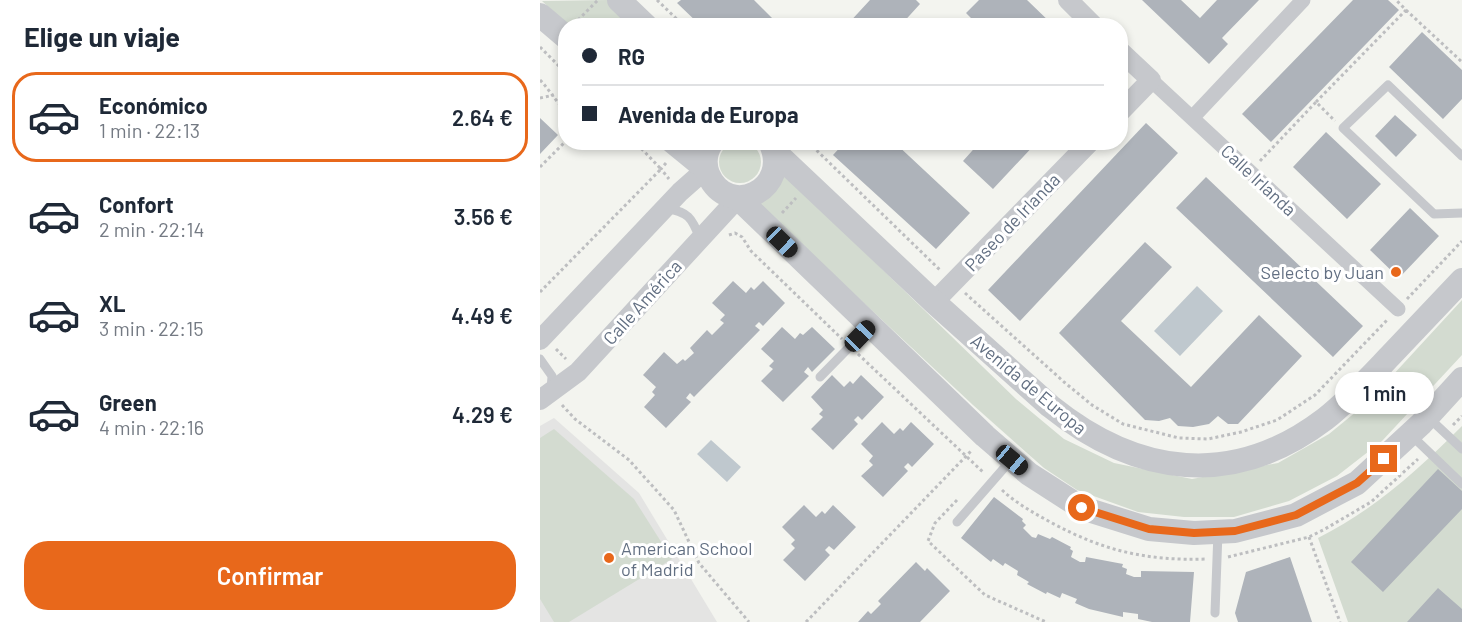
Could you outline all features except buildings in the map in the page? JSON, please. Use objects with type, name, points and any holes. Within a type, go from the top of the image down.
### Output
[{"type":"street","points":[[1068,0],[1086,18]]},
{"type":"street","points":[[1192,118],[1303,0]]},
{"type":"street","points":[[540,15],[558,31]]},
{"type":"street","name":"Calle Irlanda","points":[[1128,58],[1398,309]]},
{"type":"street","points":[[1128,104],[1151,80]]},
{"type":"street","points":[[683,150],[706,169]]},
{"type":"street","points":[[709,150],[706,169],[711,180],[719,189],[738,198],[1012,460],[1029,474],[1082,508],[1149,529],[1194,533],[1235,531],[1296,515],[1357,483],[1428,417],[1462,379]]},
{"type":"street","points":[[738,198],[754,194],[765,187],[772,176],[775,164],[773,150]]},
{"type":"street","name":"Avenida de Europa","points":[[775,150],[934,302],[1050,406],[1090,435],[1131,454],[1160,462],[1203,465],[1247,459],[1299,436],[1324,420],[1365,383],[1462,280]]},
{"type":"street","name":"Paseo de Irlanda","points":[[934,302],[1082,150]]},
{"type":"street","points":[[542,339],[664,208],[706,169]]},
{"type":"street","name":"Calle América","points":[[545,397],[578,372],[738,198]]},
{"type":"lane","points":[[1462,156],[1388,85],[1343,128],[1434,214],[1462,213]]},
{"type":"lane","points":[[664,208],[682,211],[693,222],[699,239]]},
{"type":"lane","points":[[820,377],[870,326]]},
{"type":"lane","points":[[540,359],[552,376],[545,397]]},
{"type":"lane","points":[[1428,417],[1462,449]]},
{"type":"lane","points":[[1410,434],[1462,484]]},
{"type":"lane","points":[[957,522],[1012,460]]},
{"type":"lane","points":[[1215,613],[1218,532]]},
{"type":"path","points":[[581,18],[598,0]]},
{"type":"path","points":[[657,0],[676,18]]},
{"type":"path","points":[[1396,0],[1462,62]]},
{"type":"path","points":[[1249,172],[1406,10]]},
{"type":"path","points":[[540,47],[558,65]]},
{"type":"path","points":[[540,80],[558,103]]},
{"type":"path","points":[[540,98],[554,95]]},
{"type":"path","points":[[1316,102],[1343,128]]},
{"type":"path","points":[[540,167],[558,149]]},
{"type":"path","points":[[540,292],[661,169],[643,150]]},
{"type":"path","points":[[815,150],[953,282],[1056,376],[1092,405],[1123,424],[1179,438],[1208,439],[1241,432],[1277,420],[1315,395],[1462,241]]},
{"type":"path","points":[[751,251],[768,228],[829,163]]},
{"type":"path","points":[[542,339],[578,372]]},
{"type":"path","points":[[545,397],[629,460],[674,510],[699,562],[749,622]]},
{"type":"path","points":[[806,622],[985,436]]},
{"type":"path","points":[[959,498],[935,524],[928,541],[985,595],[1046,622]]},
{"type":"path","points":[[1309,537],[1340,622]]},
{"type":"shaded area","points":[[607,0],[626,18],[560,18],[542,1]]},
{"type":"shaded area","points":[[723,150],[757,150],[761,162],[759,170],[755,177],[748,181],[740,183],[732,181],[725,177],[721,170],[719,162]]},
{"type":"shaded area","points":[[784,174],[1016,399],[1064,439],[1114,463],[1192,479],[1278,463],[1329,434],[1368,402],[1462,300],[1462,355],[1382,441],[1337,476],[1289,501],[1234,517],[1184,517],[1138,512],[1077,490],[1044,468],[973,405],[758,204]]},
{"type":"shaded area","points":[[1197,286],[1223,311],[1180,356],[1154,331]]},
{"type":"shaded area","name":"American School of Madrid","points":[[554,418],[639,493],[717,622],[540,622],[540,426]]},
{"type":"shaded area","points":[[1462,426],[1462,622],[1348,622],[1318,538],[1377,502],[1429,458]]},
{"type":"shaded area","name":"American School of Madrid","points":[[554,429],[634,499],[672,559],[569,622],[554,622],[540,599],[540,438]]},
{"type":"shaded area","points":[[711,440],[741,467],[727,482],[697,454]]},
{"type":"place","name":"Selecto by Juan","points":[[1396,272]]},
{"type":"place","name":"American School of Madrid","points":[[609,558]]},
{"type":"route","points":[[1082,508],[1149,529],[1194,533],[1235,531],[1296,515],[1357,483],[1384,459]]}]
